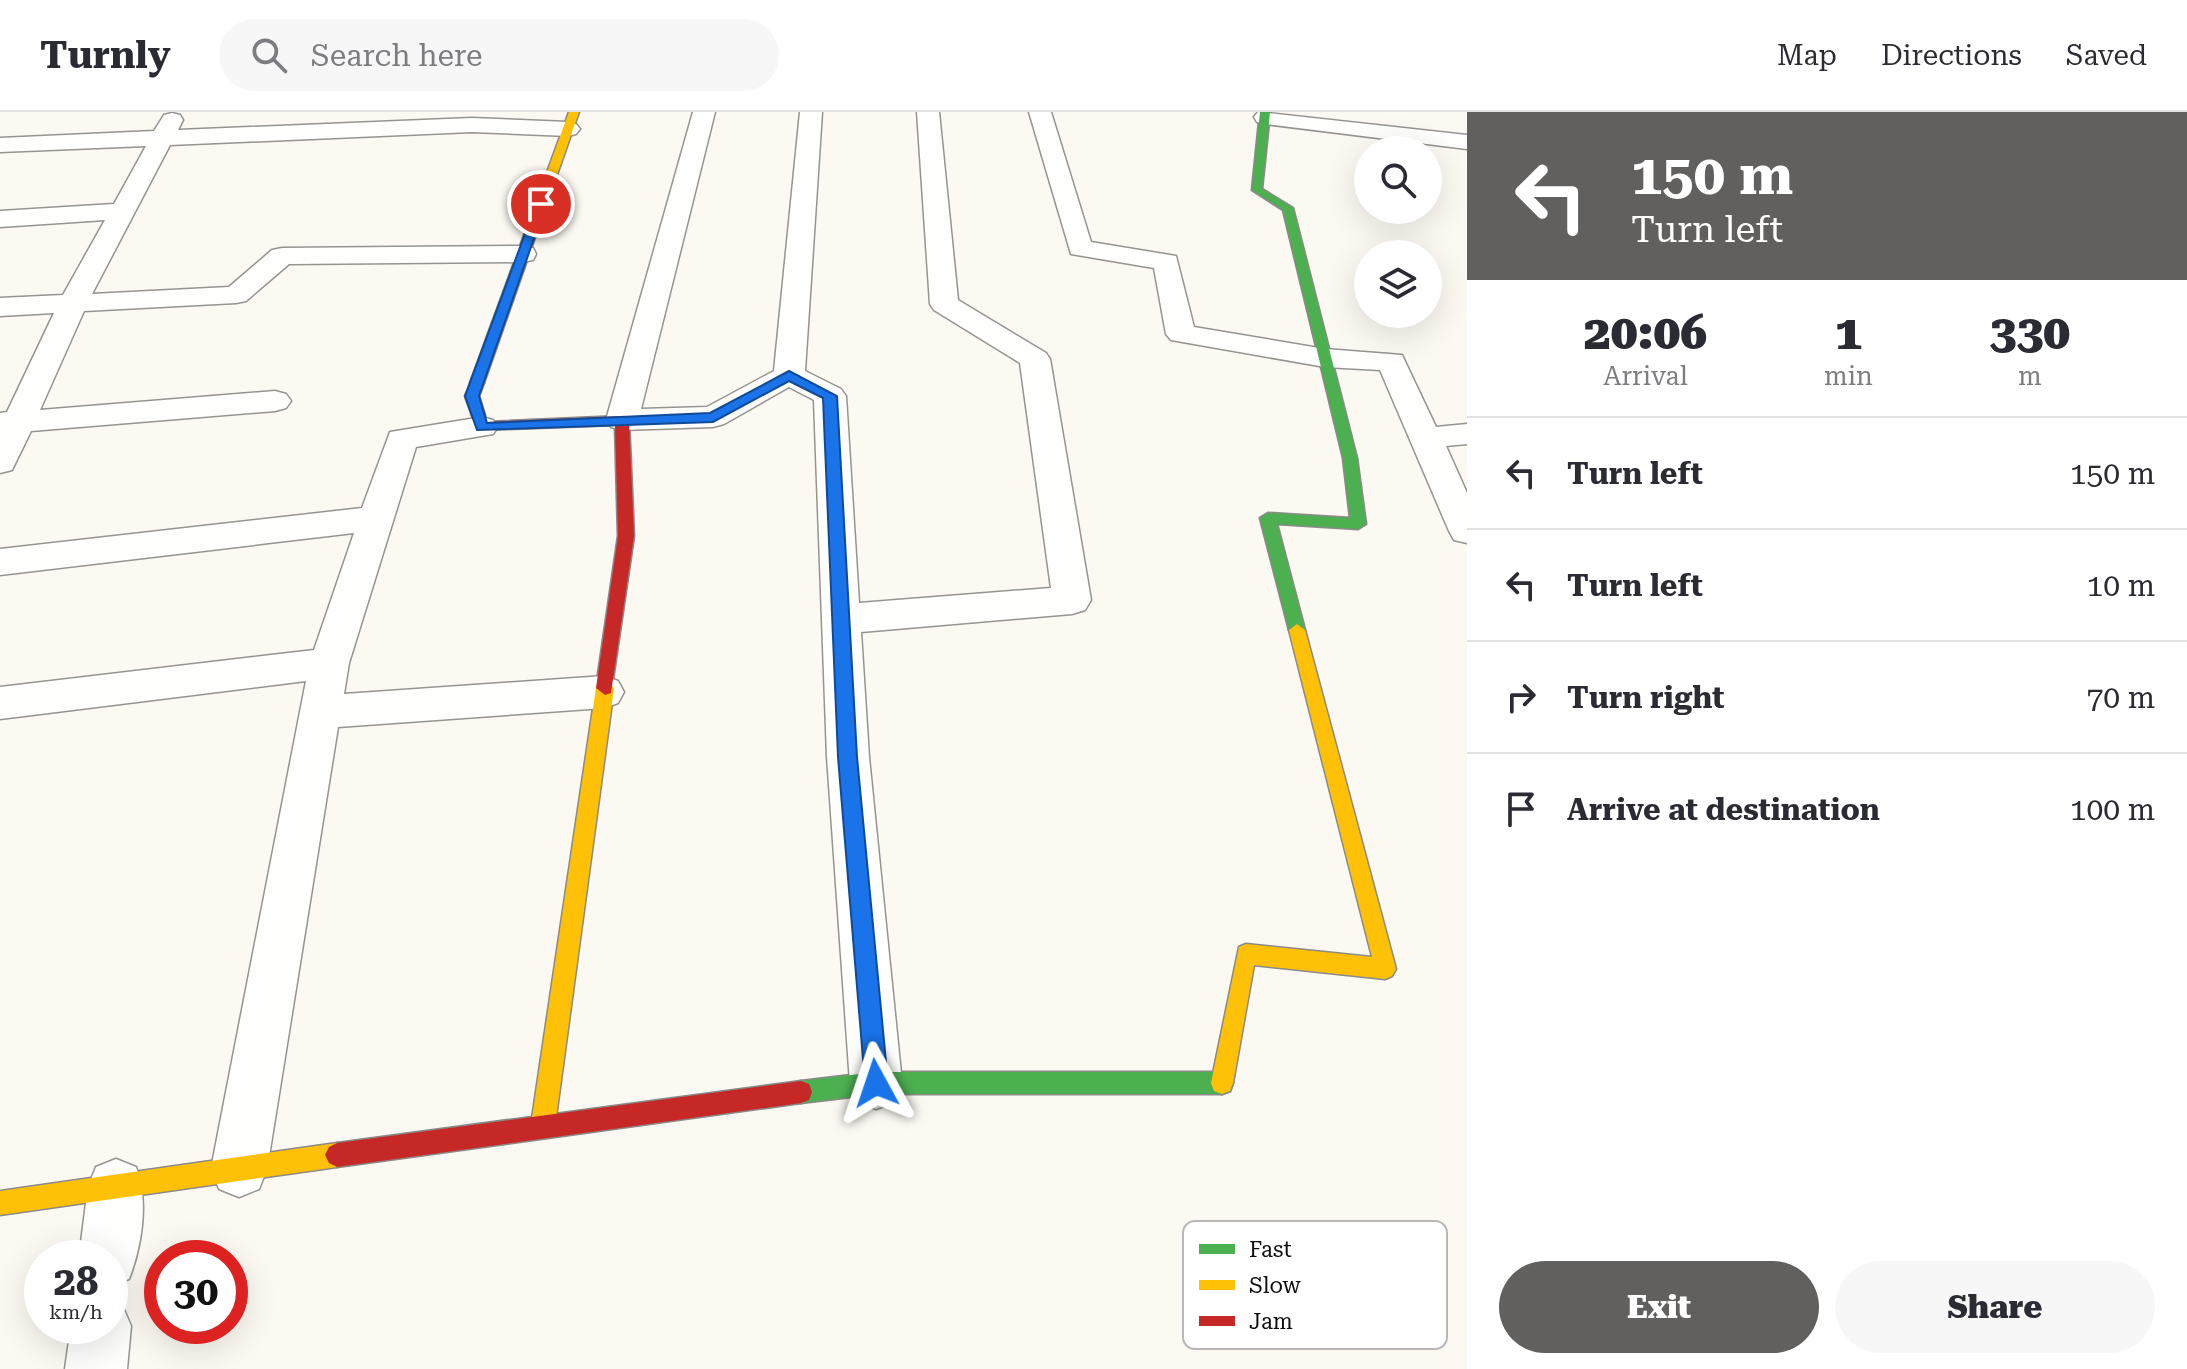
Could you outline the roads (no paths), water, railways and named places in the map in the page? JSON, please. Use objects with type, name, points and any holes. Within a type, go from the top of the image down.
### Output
[{"type":"street","points":[[0,462],[9,422],[177,112]]},
{"type":"street","points":[[543,1125],[626,536],[622,420],[704,112]]},
{"type":"street","points":[[789,375],[811,112]]},
{"type":"street","points":[[841,619],[1072,600],[1035,359],[944,304],[928,112]]},
{"type":"street","points":[[1040,112],[1080,248],[1166,262],[1181,334],[1325,358],[1391,361],[1467,531]]},
{"type":"street","points":[[0,1203],[543,1125],[876,1083],[1222,1084],[1246,954],[1385,969],[1268,518],[1358,524],[1350,458],[1288,208],[1257,190],[1265,115],[1466,144]]},
{"type":"street","points":[[1439,117],[1466,144]]},
{"type":"street","points":[[0,145],[571,120],[472,396],[482,427]]},
{"type":"street","points":[[40,142],[56,122]]},
{"type":"street","points":[[0,219],[121,211]]},
{"type":"street","points":[[0,307],[236,295],[282,256],[523,254]]},
{"type":"street","points":[[239,1169],[329,663],[402,439],[482,427],[713,417],[789,375]]},
{"type":"street","points":[[789,375],[830,396],[848,757],[876,1083]]},
{"type":"street","points":[[9,422],[275,401]]},
{"type":"street","points":[[1425,438],[1467,434]]},
{"type":"street","points":[[0,562],[376,518]]},
{"type":"street","points":[[0,703],[329,663]]},
{"type":"street","points":[[320,712],[604,692]]},
{"type":"street","points":[[110,1240],[116,1187]]},
{"type":"street","points":[[96,1369],[99,1344]]}]
